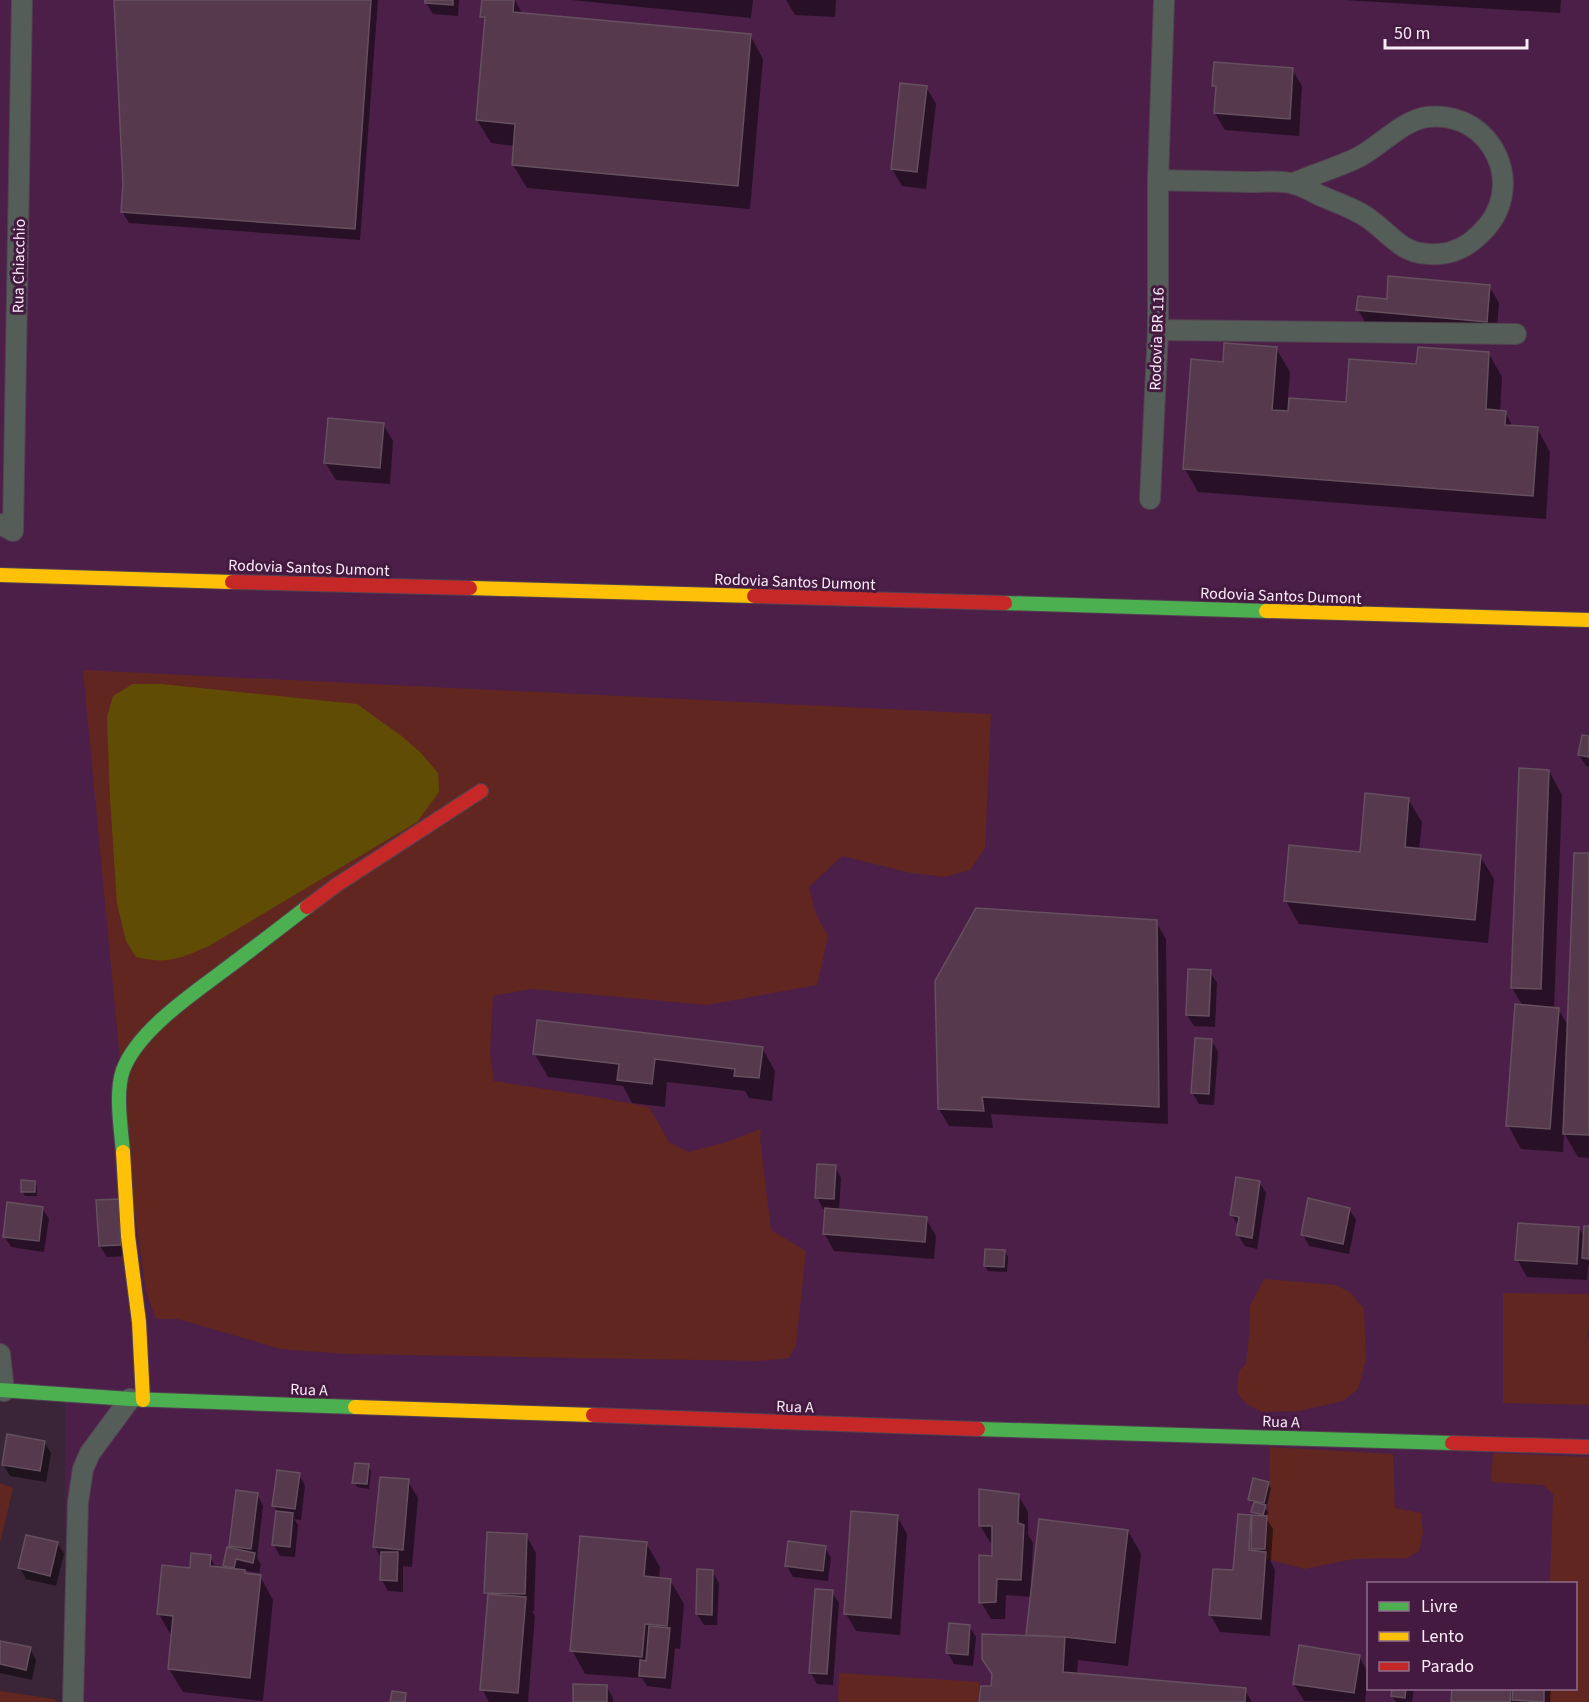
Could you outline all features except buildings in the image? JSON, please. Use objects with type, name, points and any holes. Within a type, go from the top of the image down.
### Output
[{"type":"main road","name":"Rodovia Santos Dumont","points":[[0,574],[1589,620]]},
{"type":"main road","points":[[137,1399],[139,1322],[128,1236],[120,1105],[120,1084],[123,1070],[130,1056],[143,1037],[182,1002],[338,884],[481,791]]},
{"type":"main road","name":"Rua A","points":[[2,1391],[137,1399],[1589,1447]]},
{"type":"street","name":"Rua Chiacchio","points":[[7,528],[22,0]]},
{"type":"street","name":"Rodovia BR 116","points":[[1150,499],[1158,330],[1158,180],[1164,0]]},
{"type":"street","points":[[1158,180],[1294,183],[1360,213],[1402,247],[1411,251],[1437,254],[1455,251],[1485,231],[1496,215],[1504,186],[1501,164],[1489,144],[1467,124],[1455,119],[1440,117],[1411,121],[1372,149],[1294,183]]},
{"type":"street","points":[[1158,330],[1515,334]]},
{"type":"street","points":[[0,1353],[2,1391]]},
{"type":"street","points":[[73,1702],[78,1502],[81,1476],[90,1453],[137,1399]]},
{"type":"shaded area","points":[[0,0],[1589,0],[1589,1702],[65,1702],[65,1395],[0,1389]]},
{"type":"shaded area","points":[[83,670],[991,714],[985,848],[970,870],[945,877],[911,873],[842,856],[809,887],[815,912],[828,936],[817,985],[707,1005],[531,989],[493,996],[490,1053],[494,1081],[649,1107],[669,1142],[688,1152],[720,1144],[761,1129],[760,1139],[771,1230],[806,1251],[796,1345],[789,1358],[760,1361],[345,1354],[281,1349],[178,1319],[156,1319],[146,1291],[134,1209]]},
{"type":"shaded area","points":[[133,684],[161,684],[357,704],[403,737],[422,754],[438,773],[439,792],[417,822],[209,946],[174,959],[157,960],[136,957],[126,941],[117,904],[107,717],[113,696]]},
{"type":"shaded area","points":[[1264,1279],[1335,1285],[1350,1292],[1364,1309],[1366,1359],[1358,1389],[1343,1401],[1299,1411],[1262,1412],[1247,1404],[1237,1393],[1239,1371],[1246,1364],[1250,1306]]},
{"type":"shaded area","points":[[1503,1293],[1589,1294],[1587,1336],[1589,1341],[1589,1405],[1503,1403]]},
{"type":"shaded area","points":[[1270,1447],[1393,1454],[1395,1508],[1421,1513],[1423,1532],[1419,1551],[1407,1558],[1353,1559],[1305,1569],[1267,1559]]},
{"type":"shaded area","points":[[1493,1453],[1589,1457],[1589,1702],[1547,1702],[1547,1690],[1577,1690],[1577,1582],[1550,1582],[1553,1494],[1543,1485],[1491,1482]]},
{"type":"shaded area","points":[[0,1483],[13,1488],[0,1543]]},
{"type":"shaded area","points":[[839,1673],[980,1682],[978,1702],[838,1702]]},
{"type":"shaded area","points":[[0,1691],[55,1699],[56,1702],[0,1702]]},
{"type":"traffic: fast","points":[[1005,603],[1266,611]]},
{"type":"traffic: fast","points":[[123,1152],[119,1089],[123,1070],[130,1055],[168,1013],[307,907]]},
{"type":"traffic: fast","points":[[0,1390],[130,1399],[355,1407]]},
{"type":"traffic: fast","points":[[978,1429],[1452,1443]]},
{"type":"traffic: slow","points":[[0,575],[232,582]]},
{"type":"traffic: slow","points":[[470,588],[754,596]]},
{"type":"traffic: slow","points":[[1266,611],[1589,620]]},
{"type":"traffic: slow","points":[[123,1152],[128,1236],[139,1322],[143,1400]]},
{"type":"traffic: slow","points":[[355,1407],[593,1415]]},
{"type":"traffic: jam","points":[[232,582],[470,588]]},
{"type":"traffic: jam","points":[[754,596],[1005,603]]},
{"type":"traffic: jam","points":[[307,907],[338,884],[481,791]]},
{"type":"traffic: jam","points":[[593,1415],[978,1429]]},
{"type":"traffic: jam","points":[[1452,1443],[1589,1447]]}]
